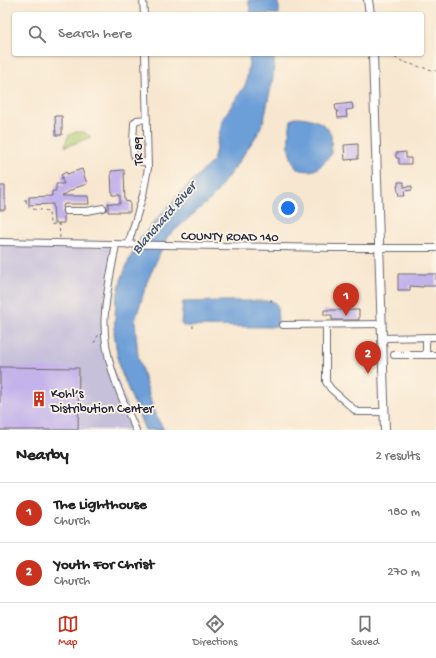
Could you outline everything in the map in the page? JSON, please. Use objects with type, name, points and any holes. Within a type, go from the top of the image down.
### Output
[{"type":"main road","points":[[368,0],[370,12]]},
{"type":"main road","points":[[373,56],[385,430]]},
{"type":"street","points":[[144,0],[144,12]]},
{"type":"street","name":"TR 89","points":[[130,245],[144,195],[147,178],[148,163],[145,56]]},
{"type":"street","points":[[147,119],[137,120],[134,123],[133,152],[134,157],[137,160],[148,163]]},
{"type":"street","points":[[66,211],[87,211],[103,208]]},
{"type":"street","name":"COUNTY ROAD 140","points":[[0,242],[116,245],[436,248]]},
{"type":"street","points":[[116,245],[104,325],[107,351],[111,368],[122,400],[136,430]]},
{"type":"street","points":[[283,325],[382,324]]},
{"type":"street","points":[[326,325],[326,382],[331,389],[357,412],[384,412]]},
{"type":"street","points":[[426,337],[426,355]]},
{"type":"street","points":[[382,338],[436,337]]},
{"type":"street","points":[[394,355],[436,355]]},
{"type":"path","points":[[392,56],[436,71]]},
{"type":"path","points":[[24,200],[29,200]]},
{"type":"path","points":[[26,200],[30,208],[48,210],[50,224],[59,225]]},
{"type":"path","points":[[59,223],[60,243]]},
{"type":"path","points":[[94,343],[104,325]]},
{"type":"shaded area","points":[[0,243],[116,245],[105,312],[107,351],[136,430],[0,430]]},
{"type":"green space","points":[[75,132],[84,132],[91,137],[65,147],[68,136]]},
{"type":"water","points":[[248,0],[277,0],[279,12],[251,12]]},
{"type":"water","name":"Blanchard River","points":[[250,56],[275,56],[273,78],[264,120],[257,135],[213,197],[167,237],[147,282],[135,321],[138,356],[154,412],[164,430],[145,430],[119,367],[114,333],[116,302],[121,280],[141,237],[182,191],[213,161],[223,118],[246,84]]},
{"type":"water","points":[[295,117],[311,119],[321,123],[329,130],[331,135],[331,155],[317,169],[309,171],[297,169],[293,163],[289,152],[289,134],[291,120]]},
{"type":"water","points":[[273,301],[277,305],[278,323],[276,326],[270,327],[183,326],[181,324],[183,302]]},
{"type":"building","points":[[352,103],[353,109],[346,110],[347,117],[338,118],[335,105]]},
{"type":"building","points":[[55,116],[62,116],[62,135],[56,135]]},
{"type":"building","points":[[358,144],[358,159],[345,160],[344,145]]},
{"type":"building","points":[[406,152],[406,158],[411,158],[411,164],[399,164],[399,158],[396,158],[396,153]]},
{"type":"building","points":[[82,169],[87,184],[75,188],[62,196],[88,196],[89,204],[64,204],[62,211],[64,215],[64,223],[54,223],[53,204],[29,205],[29,197],[52,196],[52,191],[56,191],[56,184],[64,184],[61,178],[63,177],[61,175],[66,172],[67,174]]},
{"type":"building","points":[[124,170],[125,201],[130,202],[130,212],[108,212],[108,203],[120,204],[120,195],[112,195],[111,171]]},
{"type":"building","points":[[398,182],[404,182],[404,187],[412,186],[412,190],[404,191],[405,196],[399,196],[397,186]]},
{"type":"building","points":[[0,186],[5,186],[5,210],[0,210]]},
{"type":"building","points":[[398,274],[436,274],[436,286],[410,286],[410,290],[398,290]]},
{"type":"building","points":[[324,310],[359,310],[359,320],[332,320],[332,315],[324,315]]},
{"type":"building","name":"Kohl’s Distribution Center","points":[[0,367],[79,368],[78,430],[0,430]]},
{"type":"place","name":"The Lighthouse","points":[[346,316]]},
{"type":"place","name":"Youth For Christ","points":[[368,374]]},
{"type":"place","name":"Kohl’s Distribution Center","points":[[39,399]]}]
